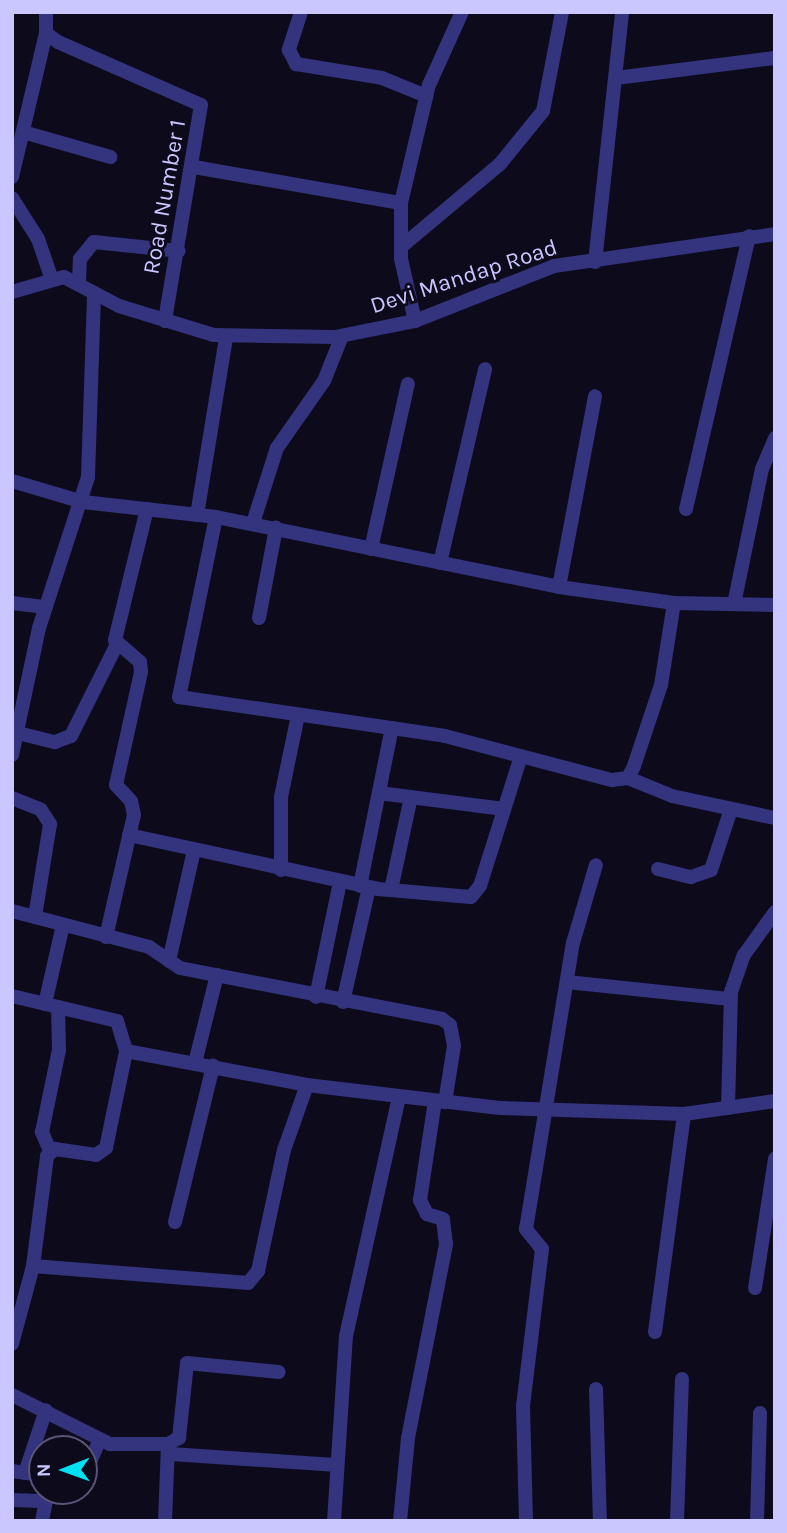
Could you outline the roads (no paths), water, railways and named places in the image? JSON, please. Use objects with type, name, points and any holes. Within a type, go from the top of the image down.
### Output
[{"type":"street","points":[[12,177],[46,33],[46,12]]},
{"type":"street","points":[[301,12],[289,50],[296,64],[382,78],[426,96]]},
{"type":"street","points":[[415,321],[401,247],[401,202],[426,96],[462,12]]},
{"type":"street","points":[[401,247],[500,164],[542,111],[562,12]]},
{"type":"street","points":[[595,262],[622,12]]},
{"type":"street","name":"Road Number 1","points":[[46,33],[201,105],[194,167],[165,321]]},
{"type":"street","points":[[616,78],[775,58]]},
{"type":"street","points":[[23,132],[110,157]]},
{"type":"street","points":[[194,167],[401,202]]},
{"type":"street","points":[[12,198],[38,239],[51,277],[12,292]]},
{"type":"street","name":"Devi Mandap Road","points":[[51,277],[79,283],[94,293],[165,321],[226,337],[342,336],[415,321],[537,271],[775,234]]},
{"type":"street","points":[[686,509],[749,236]]},
{"type":"street","points":[[79,283],[80,259],[94,242],[179,251]]},
{"type":"street","points":[[94,293],[83,502],[46,607],[14,746],[55,741],[71,736],[116,646],[147,509]]},
{"type":"street","points":[[253,523],[277,448],[324,381],[342,336]]},
{"type":"street","points":[[197,515],[226,337]]},
{"type":"street","points":[[440,563],[485,369]]},
{"type":"street","points":[[371,548],[408,384]]},
{"type":"street","points":[[559,587],[596,396]]},
{"type":"street","points":[[734,604],[762,469],[775,438]]},
{"type":"street","points":[[12,481],[83,502],[253,523],[559,587],[674,603],[775,605]]},
{"type":"street","points":[[216,517],[177,690],[198,701],[393,728],[521,756],[612,780],[628,778],[671,796],[775,818]]},
{"type":"street","points":[[259,618],[276,528]]},
{"type":"street","points":[[12,603],[46,607]]},
{"type":"street","points":[[628,778],[661,685],[674,603]]},
{"type":"street","points":[[106,937],[134,807],[116,779],[141,667],[116,646]]},
{"type":"street","points":[[281,870],[280,806],[298,715]]},
{"type":"street","points":[[343,1002],[365,887],[379,793],[393,728]]},
{"type":"street","points":[[129,835],[365,887],[477,894],[521,756]]},
{"type":"street","points":[[379,793],[504,810]]},
{"type":"street","points":[[391,890],[411,797]]},
{"type":"street","points":[[12,798],[41,810],[50,824],[35,917]]},
{"type":"street","points":[[657,869],[691,877],[711,870],[732,809]]},
{"type":"street","points":[[169,961],[194,850]]},
{"type":"street","points":[[526,1521],[523,1406],[542,1249],[526,1229],[567,982],[596,865]]},
{"type":"street","points":[[316,997],[340,882]]},
{"type":"street","points":[[12,911],[149,947],[169,961],[217,975],[450,1025],[454,1046],[420,1200],[427,1214],[443,1219],[446,1244],[410,1425],[400,1521]]},
{"type":"street","points":[[728,1108],[730,999],[744,955],[775,912]]},
{"type":"street","points":[[12,1344],[33,1266],[50,1151],[43,1132],[59,1050],[52,1005],[63,925]]},
{"type":"street","points":[[195,1063],[217,975]]},
{"type":"street","points":[[567,982],[730,999]]},
{"type":"street","points":[[13,1000],[52,1005],[117,1021],[126,1051],[106,1148],[96,1154],[50,1151]]},
{"type":"street","points":[[126,1051],[307,1085],[440,1101],[548,1109],[684,1114],[775,1101]]},
{"type":"street","points":[[175,1222],[213,1066]]},
{"type":"street","points":[[33,1266],[248,1283],[258,1271],[284,1150],[307,1085]]},
{"type":"street","points":[[334,1521],[335,1465],[346,1336],[399,1097]]},
{"type":"street","points":[[654,1332],[684,1114]]},
{"type":"street","points":[[755,1288],[775,1159]]},
{"type":"street","points":[[165,1521],[169,1449],[179,1438],[187,1363],[279,1372]]},
{"type":"street","points":[[677,1521],[682,1379]]},
{"type":"street","points":[[596,1389],[600,1521]]},
{"type":"street","points":[[12,1395],[100,1439],[169,1449],[335,1465]]},
{"type":"street","points":[[19,1472],[46,1410]]},
{"type":"street","points":[[757,1521],[761,1413]]},
{"type":"street","points":[[98,1444],[100,1439]]}]
